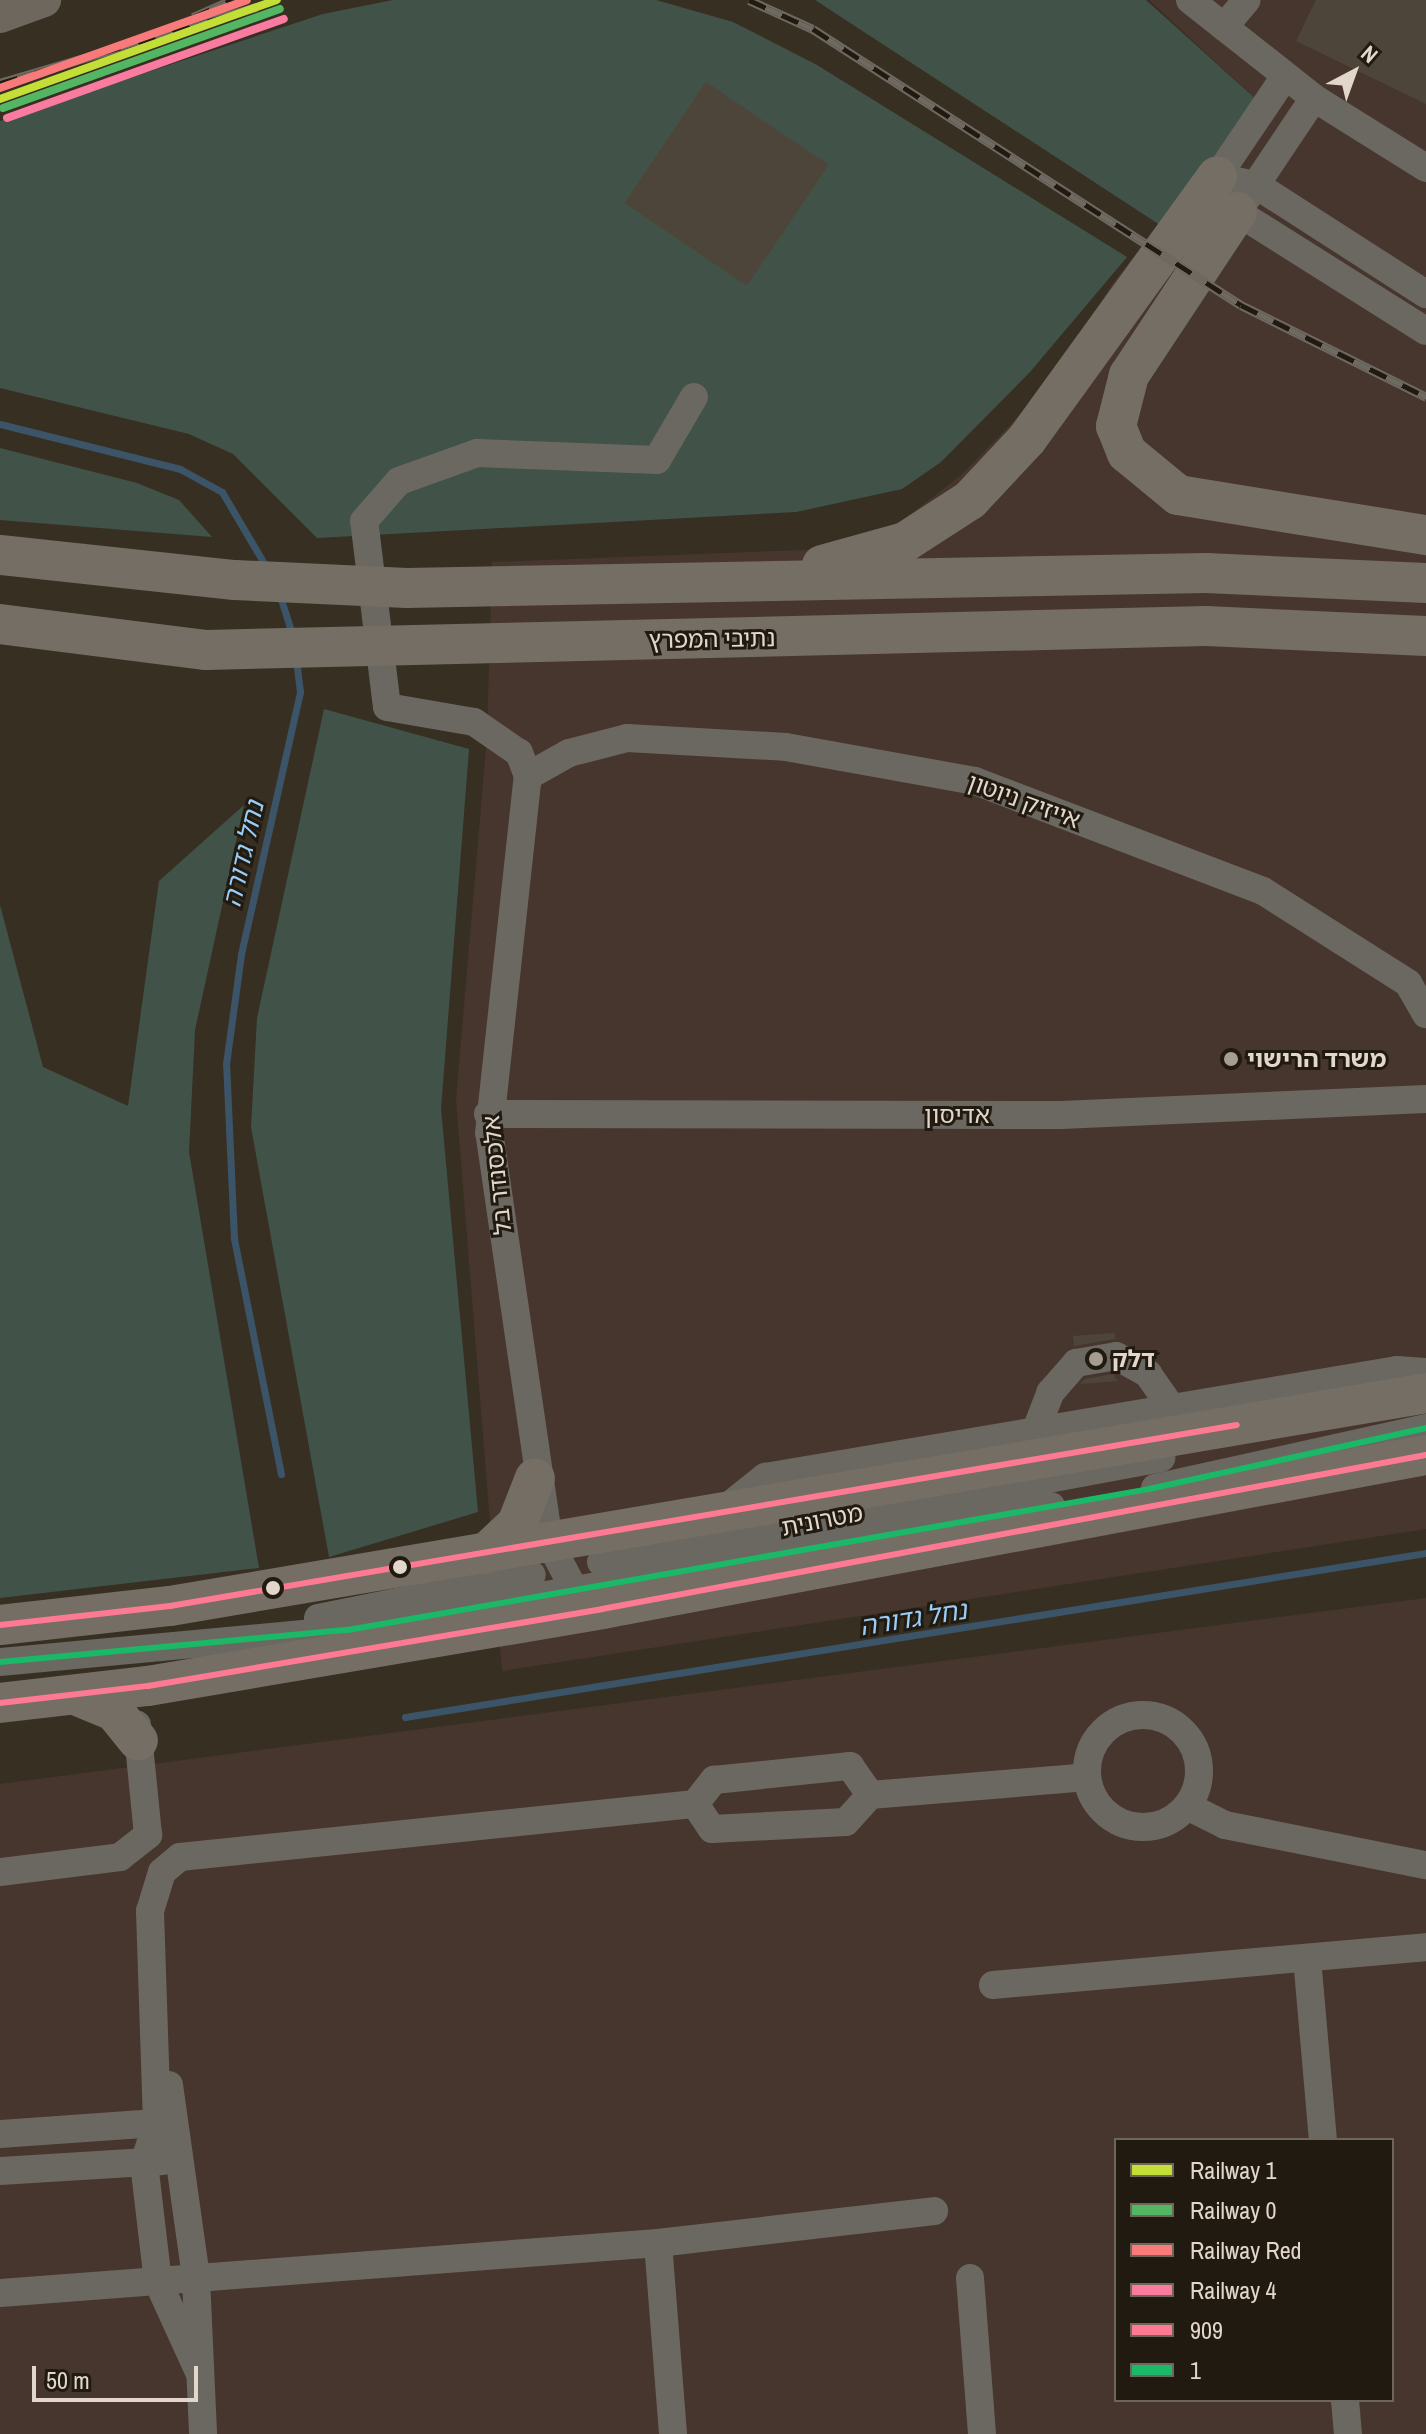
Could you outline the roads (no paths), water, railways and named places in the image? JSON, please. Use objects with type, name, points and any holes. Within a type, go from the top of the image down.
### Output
[{"type":"highway","points":[[564,588],[807,568],[859,559],[937,526],[1027,439],[1217,177]]},
{"type":"highway","points":[[1246,199],[1129,375],[1116,426],[1127,453],[1178,495],[1426,535]]},
{"type":"highway","points":[[0,555],[184,576],[407,588],[564,588],[1206,573],[1426,583]]},
{"type":"highway","name":"נתיבי המפרץ","points":[[0,624],[206,650],[1206,626],[1426,636]]},
{"type":"highway","points":[[0,1625],[73,1620],[170,1606],[485,1554],[575,1569],[720,1513],[1426,1393]]},
{"type":"highway","points":[[0,1703],[75,1695],[129,1664],[575,1569],[1426,1455]]},
{"type":"highway","points":[[485,1554],[517,1524],[535,1478]]},
{"type":"highway","points":[[75,1695],[114,1711],[138,1741]]},
{"type":"main road","points":[[0,16],[44,0]]},
{"type":"street","points":[[1190,0],[1314,98],[1426,168]]},
{"type":"street","points":[[1224,27],[1247,0]]},
{"type":"street","points":[[1285,76],[1217,177],[1426,331]]},
{"type":"street","points":[[1246,199],[1314,98]]},
{"type":"street","points":[[1246,199],[1426,294]]},
{"type":"street","points":[[528,776],[519,753],[474,722],[387,707],[364,521],[399,481],[477,453],[657,460],[694,397]]},
{"type":"street","name":"אייזיק ניוטון","points":[[528,776],[569,753],[627,738],[786,747],[975,781],[1263,891],[1408,983],[1426,1014]]},
{"type":"street","name":"אלכסנדר בל","points":[[528,776],[488,1114],[535,1478],[575,1569]]},
{"type":"street","name":"אדיסון","points":[[488,1114],[1061,1115],[1426,1099]]},
{"type":"street","points":[[1036,1430],[1050,1393],[1076,1363],[1116,1356],[1148,1374],[1171,1407]]},
{"type":"street","points":[[720,1513],[765,1477],[1397,1370],[1426,1372]]},
{"type":"street","name":"מטרונית","points":[[0,1662],[129,1664],[220,1642],[575,1569],[1426,1409]]},
{"type":"street","name":"מטרונית","points":[[575,1569],[1149,1489],[1426,1428]]},
{"type":"street","name":"אלכסנדר בל","points":[[535,1478],[556,1515],[575,1569]]},
{"type":"street","points":[[0,1872],[120,1857],[148,1835],[129,1664],[170,1606]]},
{"type":"street","points":[[73,1620],[129,1664]]},
{"type":"street","points":[[1157,1717],[1174,1725],[1196,1753],[1196,1789],[1187,1806],[1173,1819],[1137,1827],[1103,1811],[1087,1777],[1088,1759],[1106,1729],[1157,1717]]},
{"type":"street","points":[[203,2434],[196,2278],[180,2160],[166,2123],[156,2017],[152,1893],[180,1857],[695,1804],[714,1780],[850,1766],[870,1795]]},
{"type":"street","points":[[695,1804],[712,1829],[846,1822],[870,1795],[1087,1777]]},
{"type":"street","points":[[1187,1806],[1225,1825],[1426,1865]]},
{"type":"street","points":[[0,1856],[120,1857]]},
{"type":"street","points":[[993,1985],[1426,1947]]},
{"type":"street","points":[[1307,1958],[1323,2138]]},
{"type":"street","points":[[0,2134],[166,2123]]},
{"type":"street","points":[[166,2123],[144,2163],[158,2282],[199,2372]]},
{"type":"street","points":[[0,2171],[180,2160]]},
{"type":"street","points":[[0,2293],[658,2243],[934,2211]]},
{"type":"street","points":[[658,2243],[673,2434]]},
{"type":"street","points":[[970,2278],[982,2434]]},
{"type":"street","points":[[1345,2402],[1348,2434]]},
{"type":"waterway","name":"נחל גדורה","points":[[0,424],[180,469],[222,492],[268,570]]},
{"type":"waterway","name":"נחל גדורה","points":[[280,596],[293,637]]},
{"type":"waterway","name":"נחל גדורה","points":[[281,1474],[234,1238],[226,1064],[241,954],[300,692],[296,661]]},
{"type":"waterway","name":"נחל גדורה","points":[[405,1717],[1426,1553]]},
{"type":"railway","points":[[193,17],[232,0]]},
{"type":"railway","points":[[749,0],[813,29],[1241,305],[1426,397]]},
{"type":"railway","points":[[0,83],[257,7]]},
{"type":"rail line","name":"Red","points":[[0,88],[247,0]]},
{"type":"rail line","name":"1","points":[[0,99],[277,0]]},
{"type":"rail line","name":"0","points":[[3,108],[280,9]]},
{"type":"rail line","name":"4","points":[[7,118],[284,19]]},
{"type":"place","name":"משרד הרישוי","points":[[1231,1059]]},
{"type":"place","name":"דלק","points":[[1096,1359]]}]
